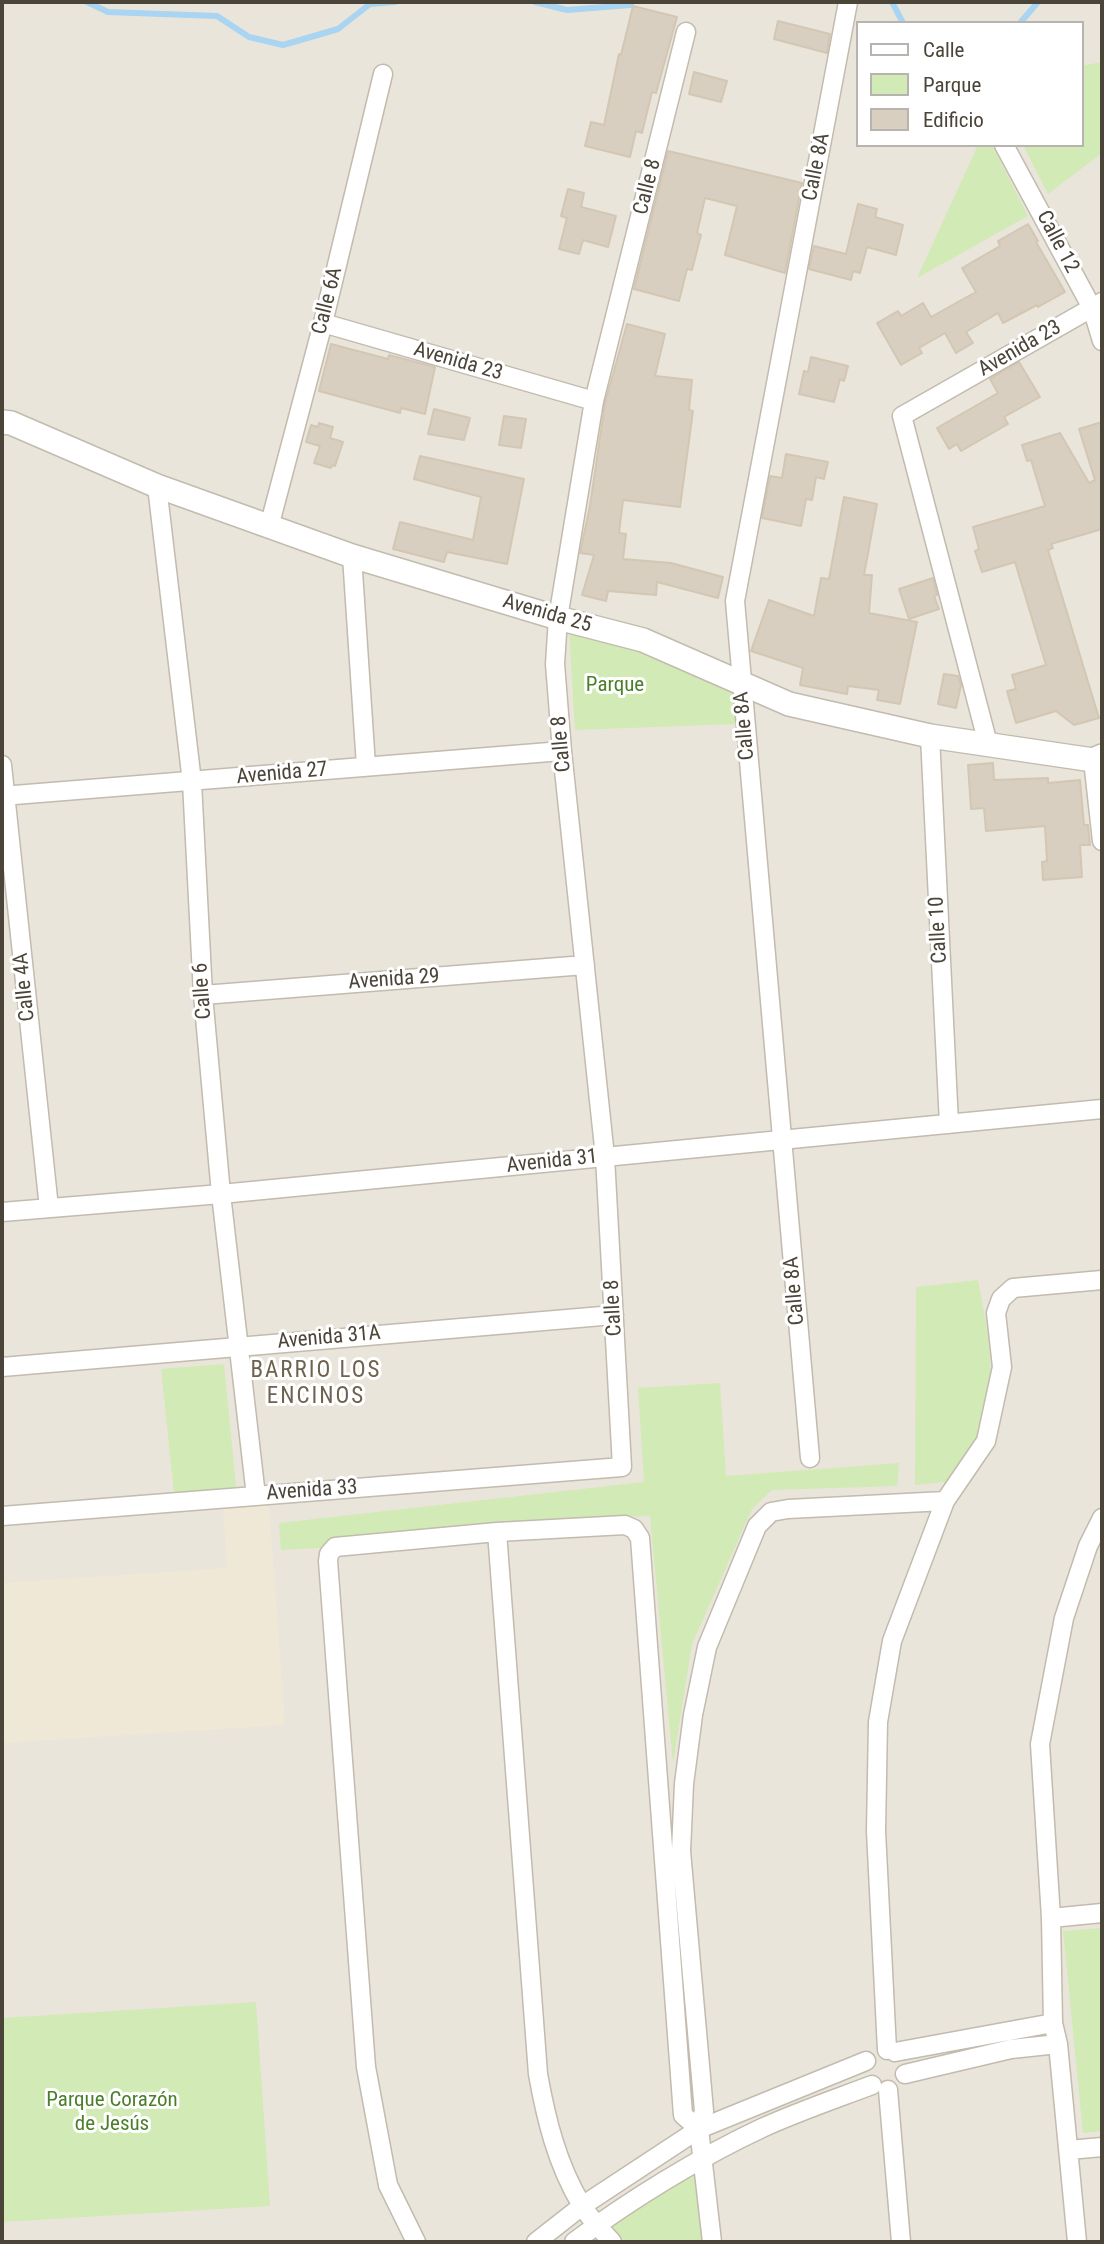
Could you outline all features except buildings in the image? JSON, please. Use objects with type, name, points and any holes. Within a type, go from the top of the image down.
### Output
[{"type":"street","name":"Calle 8A","points":[[810,1458],[735,601],[848,2]]},
{"type":"street","name":"Calle 8","points":[[622,1467],[605,1157],[555,664],[558,618],[594,401],[686,32]]},
{"type":"street","name":"Calle 6A","points":[[269,527],[323,323],[383,74]]},
{"type":"street","name":"Calle 12","points":[[1005,147],[1097,305],[1102,341]]},
{"type":"street","name":"Avenida 23","points":[[988,744],[902,416],[1097,305]]},
{"type":"street","name":"Avenida 23","points":[[323,323],[594,401]]},
{"type":"street","name":"Avenida 25","points":[[2,422],[11,423],[157,486],[352,556],[558,618],[643,640],[789,704],[930,736],[1098,758]]},
{"type":"street","name":"Calle 6","points":[[157,486],[192,782],[203,995],[221,1194],[256,1496]]},
{"type":"street","points":[[352,556],[366,766]]},
{"type":"street","name":"Calle 10","points":[[930,736],[949,1124]]},
{"type":"street","name":"Avenida 27","points":[[3,796],[562,751]]},
{"type":"street","points":[[1098,758],[1102,841]]},
{"type":"street","name":"Calle 4A","points":[[2,765],[3,796],[49,1209]]},
{"type":"street","name":"Avenida 29","points":[[203,995],[585,965]]},
{"type":"street","name":"Avenida 31","points":[[2,1212],[221,1194],[1102,1109]]},
{"type":"street","points":[[574,2242],[597,2224],[702,2159],[762,2128],[880,2087],[895,2087],[905,2074],[905,2066],[891,2051],[876,1831],[877,1722],[892,1641],[945,1502],[986,1441],[1002,1367],[996,1313],[1001,1299],[1013,1288],[1102,1280]]},
{"type":"street","name":"Avenida 31A","points":[[2,1367],[614,1315]]},
{"type":"street","name":"Avenida 33","points":[[2,1516],[622,1467]]},
{"type":"street","points":[[673,1852],[693,1715],[707,1647],[757,1526],[771,1512],[788,1509],[945,1502]]},
{"type":"street","points":[[1077,2242],[1058,2044],[1053,2022],[1051,1918],[1040,1744],[1064,1618],[1088,1546],[1102,1518]]},
{"type":"street","points":[[416,2242],[388,2185],[366,2067],[329,1554],[335,1548],[497,1532],[625,1525],[634,1529],[640,1538],[673,1852],[683,2115],[699,2129],[712,2242]]},
{"type":"street","points":[[497,1532],[538,2074],[547,2120],[565,2171],[582,2206],[612,2242]]},
{"type":"street","points":[[1051,1918],[1102,1913]]},
{"type":"street","points":[[536,2242],[582,2206],[699,2129],[866,2061],[879,2050],[891,2051],[1053,2022]]},
{"type":"street","points":[[905,2074],[1011,2049],[1058,2044]]},
{"type":"street","points":[[866,2061],[865,2070],[880,2087],[901,2242]]},
{"type":"street","points":[[1069,2150],[1102,2147]]},
{"type":"shaded area","points":[[2,2],[1102,2],[1102,2242],[2,2242]]},
{"type":"shaded area","points":[[269,1505],[285,1725],[2,1743],[2,1583],[227,1568],[223,1509]]},
{"type":"green space","points":[[1102,62],[1102,153],[1048,194],[1024,147],[1083,147],[1083,66]]},
{"type":"green space","points":[[977,147],[993,147],[1028,216],[917,278]]},
{"type":"green space","name":"Parque","points":[[569,630],[645,649],[735,687],[736,724],[575,730]]},
{"type":"green space","points":[[978,1280],[990,1358],[987,1417],[978,1441],[953,1481],[915,1485],[916,1287]]},
{"type":"green space","points":[[224,1364],[236,1487],[174,1493],[161,1369]]},
{"type":"green space","points":[[720,1383],[726,1476],[899,1463],[897,1486],[772,1490],[752,1509],[692,1644],[673,1764],[650,1516],[480,1524],[321,1548],[281,1550],[279,1523],[644,1482],[638,1388]]},
{"type":"green space","points":[[1102,1928],[1102,2131],[1083,2133],[1063,1931]]},
{"type":"green space","name":"Parque Corazón de Jesús","points":[[256,2002],[270,2206],[2,2222],[2,2018]]},
{"type":"green space","points":[[699,2165],[708,2242],[615,2242],[602,2224]]},
{"type":"waterway","points":[[87,2],[108,12],[217,16],[249,37],[283,45],[338,29],[370,4],[395,2]]},
{"type":"waterway","points":[[535,2],[567,10],[630,5],[632,2]]},
{"type":"waterway","points":[[892,2],[902,21]]},
{"type":"waterway","points":[[1022,21],[1038,2]]},
{"type":"district","name":"BARRIO LOS ENCINOS","points":[[316,1384]]}]
